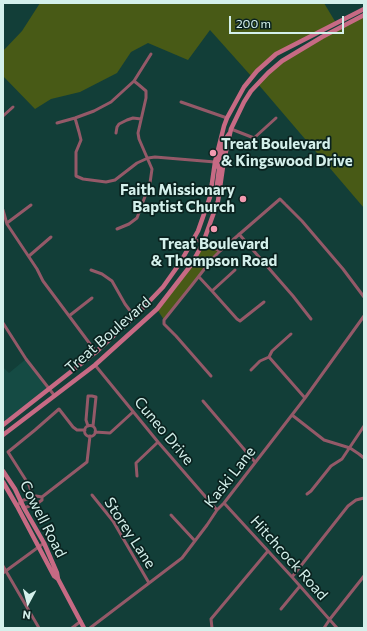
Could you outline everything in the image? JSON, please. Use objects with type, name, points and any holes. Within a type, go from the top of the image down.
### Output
[{"type":"main road","name":"Treat Boulevard","points":[[3,425],[96,352],[163,287],[180,263],[198,231],[210,197],[215,162],[224,126],[244,87],[257,71],[276,54],[364,8]]},
{"type":"main road","name":"Treat Boulevard","points":[[3,435],[95,365],[157,309],[191,265],[203,243],[218,201],[224,160],[231,130],[244,102],[251,91],[268,72],[282,61],[322,37],[364,15]]},
{"type":"main road","points":[[219,193],[216,185],[219,169],[217,163],[215,162],[220,158],[224,141],[231,130]]},
{"type":"main road","name":"Cowell Road","points":[[3,472],[15,489],[44,543],[57,573],[58,579],[84,628]]},
{"type":"main road","name":"Cowell Road","points":[[3,482],[54,576],[58,579]]},
{"type":"street","points":[[57,123],[94,111],[111,102],[134,81],[151,54]]},
{"type":"street","points":[[116,229],[129,224],[137,218],[150,183],[152,169],[139,139],[138,133],[146,98],[146,91],[134,81]]},
{"type":"street","points":[[181,102],[227,118]]},
{"type":"street","points":[[3,116],[13,108]]},
{"type":"street","points":[[75,118],[81,140],[76,152],[76,176],[83,179],[106,182],[115,180],[137,163],[148,158],[160,157],[215,162]]},
{"type":"street","points":[[116,133],[120,124],[127,120],[133,118],[141,119]]},
{"type":"street","points":[[231,130],[254,138],[276,118]]},
{"type":"street","points":[[211,376],[164,324],[164,320],[213,258],[280,199],[302,221],[343,268],[364,297]]},
{"type":"street","points":[[7,224],[31,205]]},
{"type":"street","points":[[3,210],[7,224],[29,256],[43,281],[96,352]]},
{"type":"street","points":[[239,234],[311,319]]},
{"type":"street","points":[[29,256],[51,237]]},
{"type":"street","points":[[194,239],[220,251]]},
{"type":"street","points":[[92,270],[102,274],[112,281],[125,304],[134,316]]},
{"type":"street","points":[[212,291],[235,270]]},
{"type":"street","points":[[199,277],[240,321],[264,302]]},
{"type":"street","points":[[69,316],[92,298]]},
{"type":"street","name":"Kaski Lane","points":[[90,628],[182,558],[217,510],[305,398],[364,316]]},
{"type":"street","points":[[3,323],[26,359],[54,395]]},
{"type":"street","points":[[250,370],[260,361],[269,357],[272,351],[291,334]]},
{"type":"street","points":[[269,357],[305,398]]},
{"type":"street","name":"Cuneo Drive","points":[[95,365],[158,442],[217,510]]},
{"type":"street","points":[[88,426],[86,420],[88,396],[92,396],[96,397],[93,426],[95,432]]},
{"type":"street","points":[[203,401],[255,462]]},
{"type":"street","points":[[34,497],[29,485],[8,452],[59,409],[73,427],[77,430],[85,430]]},
{"type":"street","points":[[42,498],[34,497],[21,501],[17,506],[24,508],[42,500],[42,498],[88,462],[90,436],[95,432],[110,433],[133,412]]},
{"type":"street","points":[[292,415],[324,440],[350,448],[364,458]]},
{"type":"street","points":[[88,426],[93,426]]},
{"type":"street","points":[[85,430],[88,426]]},
{"type":"street","points":[[307,494],[331,466],[342,459],[364,426]]},
{"type":"street","points":[[85,430],[86,434],[90,436]]},
{"type":"street","points":[[137,476],[136,463],[158,442]]},
{"type":"street","name":"Storey Lane","points":[[92,495],[113,521],[149,583]]},
{"type":"street","points":[[292,576],[348,506],[356,500],[364,498]]},
{"type":"street","name":"Hitchcock Road","points":[[224,502],[292,576],[337,628]]},
{"type":"street","points":[[171,515],[194,541]]},
{"type":"street","points":[[4,572],[44,543]]},
{"type":"street","points":[[212,628],[211,619],[268,551]]},
{"type":"street","points":[[3,566],[4,572],[39,628]]},
{"type":"street","points":[[324,628],[364,576]]},
{"type":"street","points":[[281,609],[300,586]]},
{"type":"street","points":[[72,628],[81,621]]},
{"type":"shaded area","points":[[26,359],[49,389],[3,425],[3,367],[9,373]]},
{"type":"green space","points":[[40,3],[324,3],[336,23],[276,54],[252,77],[210,30],[188,60],[148,43],[131,52],[117,73],[80,92],[51,99],[35,109],[3,76],[3,51],[22,31]]},
{"type":"green space","points":[[364,15],[364,208],[258,84],[283,61]]},
{"type":"green space","points":[[203,243],[220,251],[164,320],[157,309],[191,265]]},
{"type":"place","name":"Treat Boulevard & Kingswood Drive","points":[[213,153]]},
{"type":"place","name":"Faith Missionary Baptist Church","points":[[243,199]]},
{"type":"place","name":"Treat Boulevard & Thompson Road","points":[[214,229]]}]
